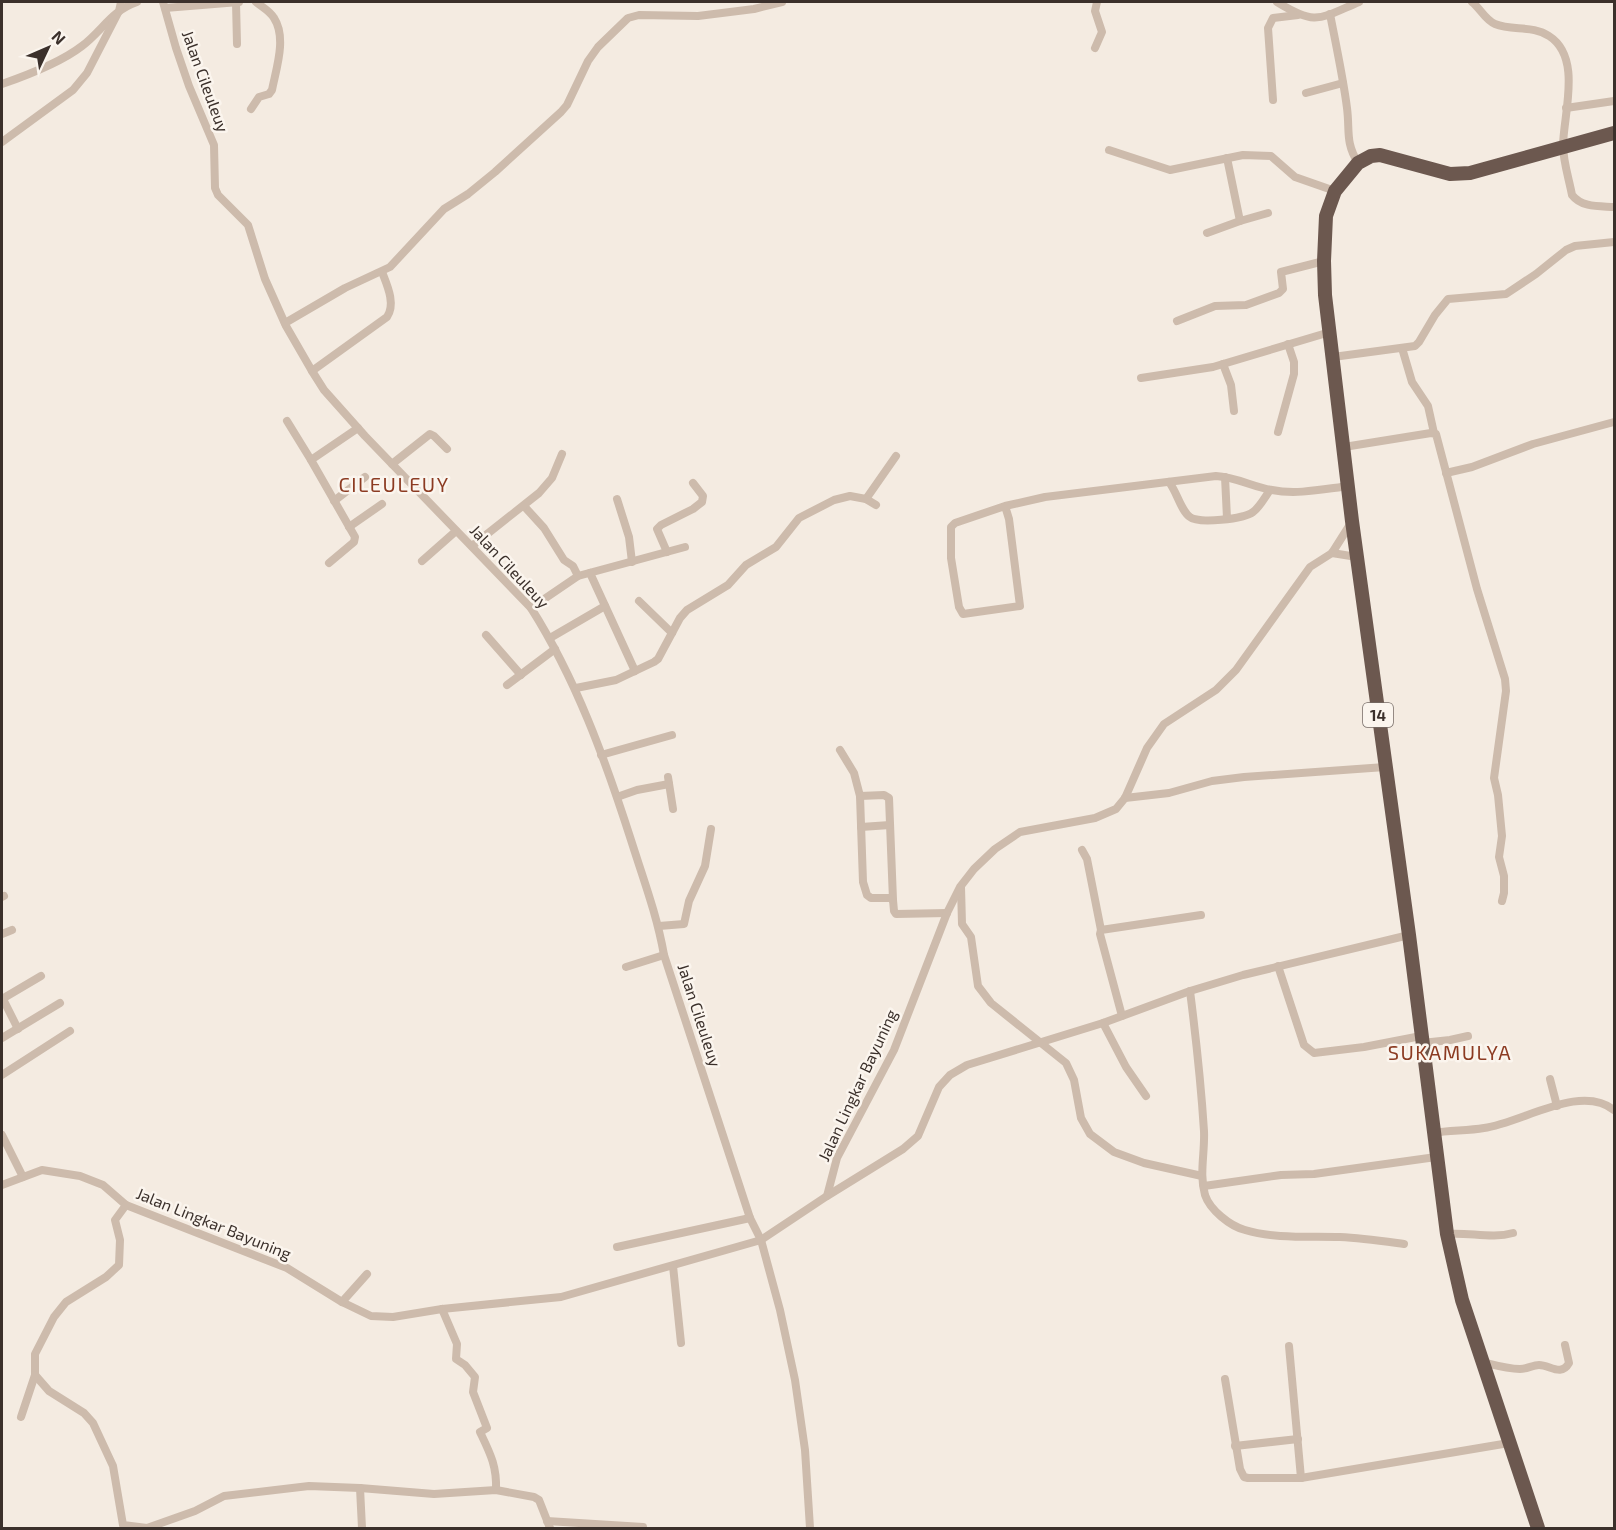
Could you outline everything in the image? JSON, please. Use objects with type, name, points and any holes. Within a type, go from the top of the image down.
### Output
[{"type":"highway","points":[[1359,162],[1380,154],[1450,174],[1470,173],[1614,133]]},
{"type":"highway","name":"14","points":[[1359,162],[1335,191],[1326,216],[1324,261],[1325,295],[1352,521],[1409,935],[1447,1234],[1462,1300],[1538,1528]]},
{"type":"street","points":[[2,84],[73,52],[84,44],[120,6],[137,2]]},
{"type":"street","points":[[164,5],[237,2],[237,44]]},
{"type":"street","points":[[251,109],[259,97],[267,95],[272,90],[280,44],[276,22],[272,15],[256,2]]},
{"type":"street","points":[[285,323],[345,288],[393,265],[444,209],[468,194],[495,172],[561,112],[567,105],[593,54],[628,18],[639,15],[698,16],[754,9],[782,2]]},
{"type":"street","points":[[1095,48],[1102,32],[1095,11],[1097,2]]},
{"type":"street","points":[[1277,2],[1298,15]]},
{"type":"street","points":[[1332,2],[1347,110],[1348,139],[1351,151],[1359,162]]},
{"type":"street","points":[[1273,100],[1268,35],[1270,20],[1275,17],[1298,15],[1317,18],[1359,2]]},
{"type":"street","points":[[1472,2],[1496,25],[1538,30],[1548,35],[1562,48],[1566,56],[1569,77],[1563,147],[1572,195],[1576,200],[1586,204],[1614,207]]},
{"type":"street","name":"Jalan Cileuleuy","points":[[164,5],[189,86],[214,145],[214,188],[248,225],[266,279],[285,323],[312,371],[324,390],[358,428],[531,608],[550,638],[576,688],[617,797],[659,926],[664,955],[750,1218],[761,1240],[780,1310],[795,1380],[805,1450],[810,1528]]},
{"type":"street","points":[[2,142],[73,90],[87,73],[120,6]]},
{"type":"street","points":[[1306,93],[1343,83]]},
{"type":"street","points":[[1566,108],[1614,101]]},
{"type":"street","points":[[1109,150],[1170,170],[1251,154],[1271,156],[1295,177],[1335,191]]},
{"type":"street","points":[[1227,158],[1240,221]]},
{"type":"street","points":[[1206,233],[1268,213]]},
{"type":"street","points":[[1333,357],[1415,346],[1448,299],[1506,294],[1566,250],[1575,246],[1614,242]]},
{"type":"street","points":[[1177,321],[1215,306],[1246,305],[1280,293],[1283,289],[1281,272],[1324,261]]},
{"type":"street","points":[[312,371],[391,312],[390,295],[382,272]]},
{"type":"street","points":[[1141,378],[1223,364],[1330,332]]},
{"type":"street","points":[[1278,432],[1294,374],[1294,362],[1287,344]]},
{"type":"street","points":[[1402,348],[1412,382],[1428,406],[1505,685],[1505,702],[1494,778],[1502,836],[1499,857],[1504,876],[1502,902]]},
{"type":"street","points":[[1223,364],[1231,385],[1234,411]]},
{"type":"street","points":[[287,421],[312,460],[356,540],[329,563]]},
{"type":"street","points":[[1446,473],[1472,467],[1533,444],[1614,422]]},
{"type":"street","points":[[312,460],[358,428]]},
{"type":"street","points":[[1344,447],[1434,432]]},
{"type":"street","points":[[392,464],[430,434],[447,449]]},
{"type":"street","points":[[472,546],[524,506],[552,478],[562,454]]},
{"type":"street","points":[[866,498],[896,456]]},
{"type":"street","points":[[334,501],[365,477]]},
{"type":"street","points":[[1005,506],[1009,519],[1020,606],[963,614],[959,607],[951,558],[951,527],[955,523],[1005,506],[1045,497],[1225,477],[1270,490],[1304,492],[1349,486]]},
{"type":"street","points":[[1225,477],[1227,518]]},
{"type":"street","points":[[1169,482],[1176,490],[1187,515],[1200,522],[1252,513],[1270,490]]},
{"type":"street","points":[[667,552],[657,529],[702,502],[703,496],[693,483]]},
{"type":"street","points":[[576,688],[616,680],[658,659],[680,618],[687,610],[728,585],[746,565],[776,547],[799,518],[850,496],[866,498],[876,505]]},
{"type":"street","points":[[617,499],[629,537],[632,562]]},
{"type":"street","points":[[349,527],[382,504]]},
{"type":"street","points":[[524,506],[544,528],[564,560],[573,566],[578,576]]},
{"type":"street","points":[[1352,521],[1332,553],[1310,567],[1236,670],[1216,690],[1164,724],[1147,748],[1125,798],[1169,794],[1212,781],[1234,778],[1385,767]]},
{"type":"street","points":[[422,561],[456,531]]},
{"type":"street","points":[[531,608],[578,576],[685,547]]},
{"type":"street","points":[[1332,553],[1357,557]]},
{"type":"street","points":[[590,573],[635,671]]},
{"type":"street","points":[[639,601],[672,633]]},
{"type":"street","points":[[550,638],[605,606]]},
{"type":"street","points":[[486,635],[521,675]]},
{"type":"street","points":[[507,685],[555,649]]},
{"type":"street","points":[[601,755],[672,735]]},
{"type":"street","points":[[840,750],[854,773],[860,796],[864,891],[871,898],[886,897],[893,900]]},
{"type":"street","points":[[617,797],[668,781],[673,809]]},
{"type":"street","points":[[860,796],[887,796],[894,911],[897,914],[947,913]]},
{"type":"street","name":"Jalan Lingkar Bayuning","points":[[2,1185],[42,1170],[80,1176],[103,1185],[126,1205],[287,1268],[371,1316],[393,1317],[561,1297],[761,1240],[827,1197],[837,1158],[894,1050],[947,913],[960,887],[974,869],[994,849],[1020,832],[1095,818],[1116,809],[1125,798]]},
{"type":"street","points":[[861,827],[890,825]]},
{"type":"street","points":[[659,926],[684,924],[689,901],[705,866],[711,829]]},
{"type":"street","points":[[1082,850],[1088,859],[1100,934],[1122,1016]]},
{"type":"street","points":[[960,887],[963,909],[962,924],[971,937],[978,986],[991,1003],[1042,1042],[1070,1069],[1081,1118],[1090,1134],[1114,1152],[1124,1156],[1144,1163],[1202,1176]]},
{"type":"street","points":[[1101,930],[1201,915]]},
{"type":"street","points":[[2,934],[12,930]]},
{"type":"street","points":[[827,1197],[903,1149],[918,1136],[939,1087],[950,1075],[967,1065],[1102,1023],[1190,991],[1278,966],[1409,935]]},
{"type":"street","points":[[626,967],[664,955]]},
{"type":"street","points":[[1278,966],[1304,1045],[1314,1053],[1421,1040],[1450,1040],[1468,1036]]},
{"type":"street","points":[[18,1029],[2,999],[41,976]]},
{"type":"street","points":[[1190,991],[1203,1124],[1202,1176],[1206,1197],[1215,1211],[1233,1225],[1245,1230],[1296,1237],[1367,1238],[1404,1244]]},
{"type":"street","points":[[2,1038],[60,1003]]},
{"type":"street","points":[[1102,1023],[1126,1067],[1146,1096]]},
{"type":"street","points":[[2,1075],[70,1031]]},
{"type":"street","points":[[1550,1079],[1557,1106]]},
{"type":"street","points":[[1433,1133],[1485,1128],[1573,1102],[1594,1101],[1606,1104],[1614,1110]]},
{"type":"street","points":[[2,1135],[23,1178]]},
{"type":"street","points":[[1204,1186],[1436,1157]]},
{"type":"street","points":[[21,1417],[35,1375],[35,1354],[54,1317],[66,1302],[106,1277],[119,1265],[120,1240],[115,1220],[126,1205]]},
{"type":"street","points":[[617,1247],[750,1218]]},
{"type":"street","points":[[1447,1234],[1504,1236],[1513,1233]]},
{"type":"street","points":[[673,1266],[681,1343]]},
{"type":"street","points":[[345,1303],[366,1274]]},
{"type":"street","points":[[442,1310],[457,1344],[456,1359],[465,1365],[475,1377],[474,1392],[487,1428],[480,1432],[492,1456],[497,1474],[496,1490]]},
{"type":"street","points":[[1482,1362],[1521,1369],[1541,1364],[1552,1370],[1562,1369],[1569,1363],[1565,1345]]},
{"type":"street","points":[[1289,1346],[1301,1478]]},
{"type":"street","points":[[35,1375],[49,1391],[84,1413],[93,1423],[113,1466],[122,1523],[125,1526],[152,1527],[195,1511],[224,1496],[309,1486],[434,1494],[496,1490],[537,1498],[548,1525],[643,1527]]},
{"type":"street","points":[[1225,1378],[1235,1446],[1244,1477],[1253,1479],[1301,1478],[1509,1443]]},
{"type":"street","points":[[1235,1446],[1298,1439]]},
{"type":"street","points":[[360,1488],[362,1528]]},
{"type":"district","name":"CILEULEUY","points":[[394,484]]},
{"type":"district","name":"SUKAMULYA","points":[[1450,1052]]}]
